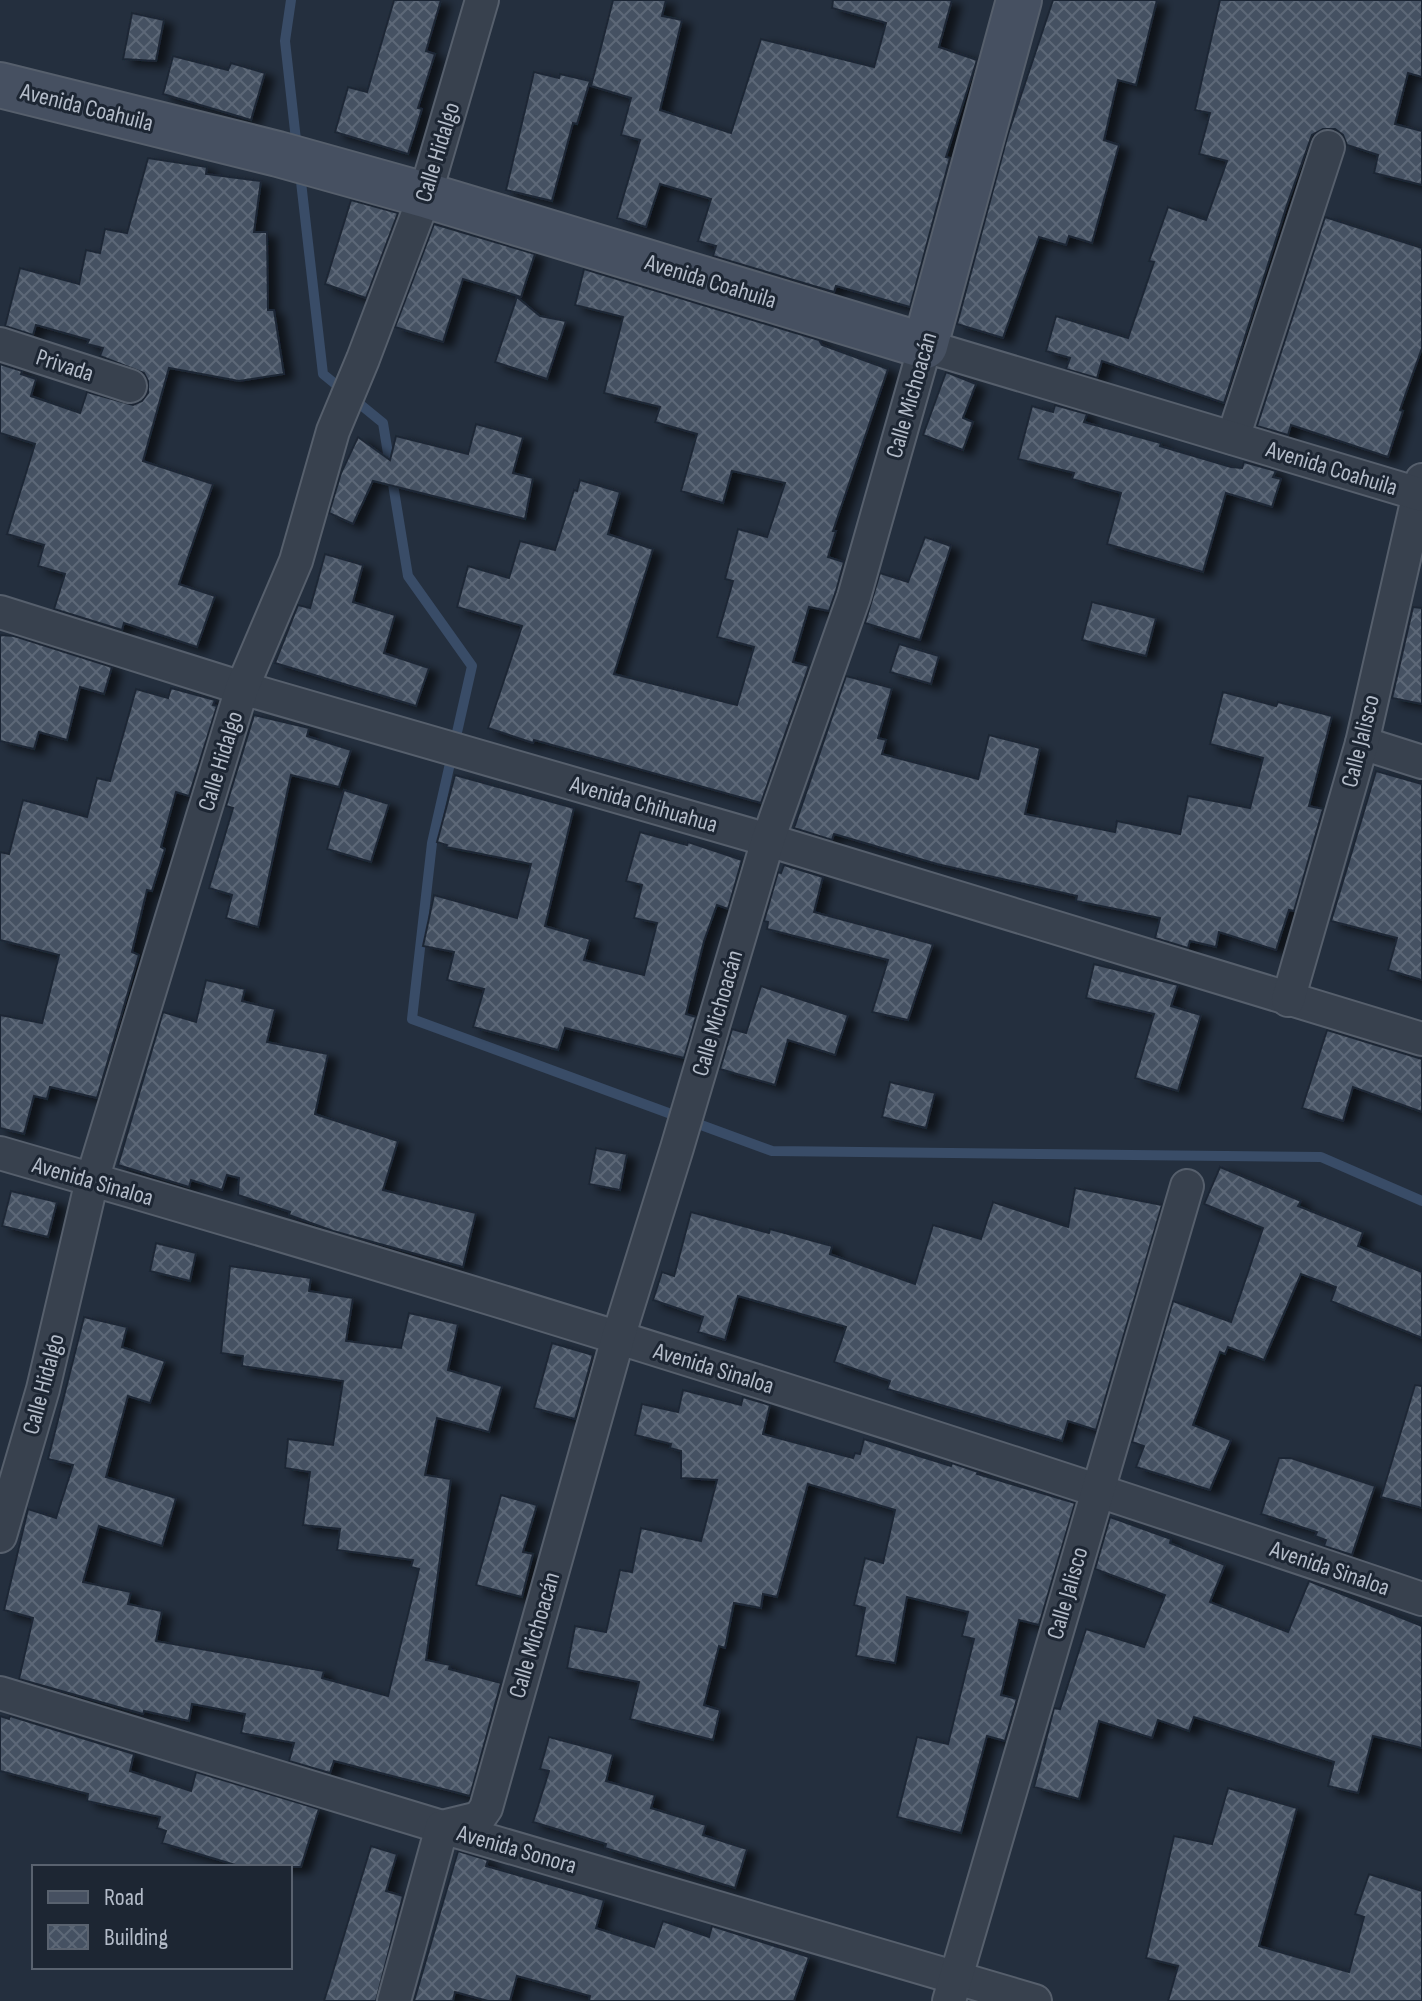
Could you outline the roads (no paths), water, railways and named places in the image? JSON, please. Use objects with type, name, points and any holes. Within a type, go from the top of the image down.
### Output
[{"type":"street","name":"Calle Hidalgo","points":[[0,1536],[43,1389],[92,1180],[242,688],[296,561],[333,431],[425,195],[482,0]]},
{"type":"street","name":"Calle Michoacán","points":[[442,1827],[479,1818],[486,1808],[618,1338],[768,840],[854,597],[1019,0]]},
{"type":"street","name":"Avenida Coahuila","points":[[0,85],[278,154],[425,195],[1233,438],[1421,490]]},
{"type":"street","points":[[1233,438],[1328,147]]},
{"type":"street","name":"Privada","points":[[0,344],[130,386]]},
{"type":"street","name":"Calle Jalisco","points":[[1288,1000],[1362,743],[1421,490]]},
{"type":"street","name":"Avenida Chihuahua","points":[[0,612],[242,688],[768,840],[1422,1039]]},
{"type":"street","points":[[1362,743],[1422,762]]},
{"type":"street","name":"Avenida Sinaloa","points":[[0,1153],[618,1338],[1098,1489],[1422,1599]]},
{"type":"street","name":"Calle Jalisco","points":[[953,1989],[1187,1186]]},
{"type":"street","name":"Avenida Sonora","points":[[0,1693],[442,1827],[953,1989],[1035,2001]]},
{"type":"street","points":[[394,2001],[442,1827]]},
{"type":"waterway","points":[[291,0],[285,41],[297,149]]},
{"type":"waterway","points":[[300,173],[323,374],[383,423],[408,576],[472,666],[432,843],[412,1019],[772,1151],[1321,1157],[1422,1201]]}]
